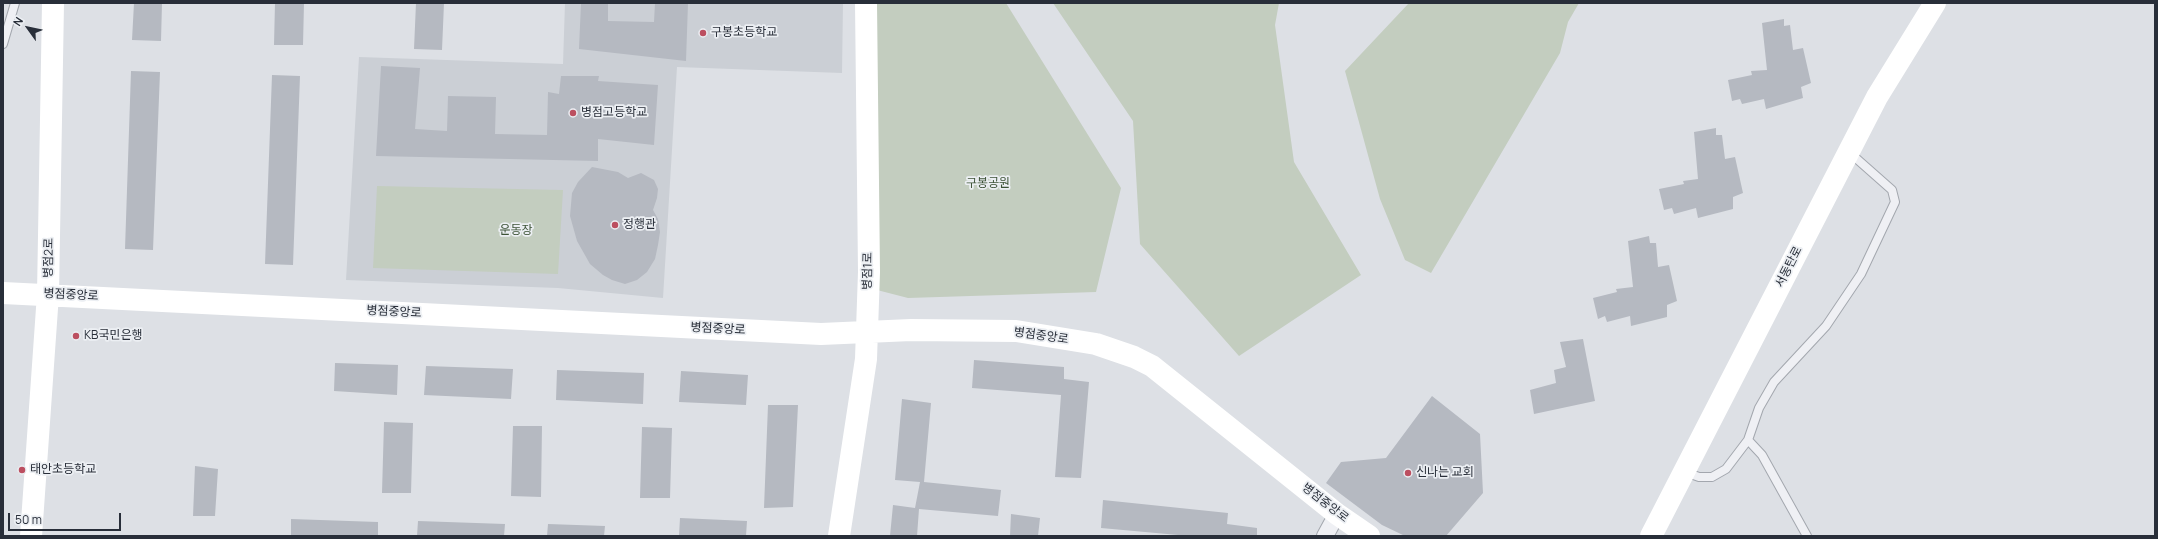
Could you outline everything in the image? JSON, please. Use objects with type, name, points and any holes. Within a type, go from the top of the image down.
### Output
[{"type":"street","name":"병점2로","points":[[31,536],[48,294],[53,3]]},
{"type":"street","name":"병점1로","points":[[839,536],[866,359],[869,272],[866,3]]},
{"type":"street","name":"서동탄로","points":[[1651,536],[1877,97],[1936,3]]},
{"type":"street","name":"병점중앙로","points":[[3,292],[821,334],[911,330],[1016,331],[1096,344],[1117,350],[1152,366],[1337,514],[1370,536]]},
{"type":"street","points":[[1325,536],[1337,514]]},
{"type":"lane","points":[[3,44],[15,3]]},
{"type":"lane","points":[[1684,472],[1699,477],[1712,477],[1726,469],[1748,440],[1759,408],[1774,382],[1826,326],[1861,274],[1895,202],[1892,190],[1849,151]]},
{"type":"lane","points":[[1748,440],[1762,455],[1807,536]]},
{"type":"shaded area","points":[[565,3],[843,3],[842,73],[677,67],[663,298],[558,288],[346,280],[359,57],[563,64]]},
{"type":"green space","name":"구봉공원","points":[[877,3],[1006,3],[1121,188],[1096,292],[908,298],[877,290]]},
{"type":"green space","points":[[1053,3],[1279,3],[1275,25],[1294,162],[1361,275],[1239,356],[1140,244],[1133,121]]},
{"type":"green space","points":[[1409,3],[1579,3],[1568,22],[1560,53],[1431,273],[1405,260],[1380,199],[1345,71]]},
{"type":"green space","name":"운동장","points":[[377,186],[563,190],[558,274],[373,268]]},
{"type":"building","points":[[134,3],[162,3],[161,41],[132,40]]},
{"type":"building","points":[[275,3],[304,3],[303,45],[274,45]]},
{"type":"building","points":[[416,3],[444,3],[442,50],[414,49]]},
{"type":"building","points":[[581,3],[608,3],[608,21],[654,22],[655,3],[688,3],[686,61],[579,49]]},
{"type":"building","points":[[1784,19],[1784,26],[1790,25],[1793,50],[1803,48],[1811,83],[1801,87],[1803,98],[1766,109],[1764,99],[1742,104],[1740,99],[1732,101],[1728,80],[1752,75],[1751,71],[1767,70],[1762,23]]},
{"type":"building","name":"병점고등학교","points":[[381,66],[420,68],[415,129],[447,131],[448,96],[496,97],[495,134],[547,135],[548,92],[559,94],[561,76],[599,76],[598,81],[658,85],[654,145],[598,139],[598,161],[376,156]]},
{"type":"building","points":[[131,71],[160,72],[153,250],[125,249]]},
{"type":"building","points":[[272,75],[300,76],[293,265],[265,264]]},
{"type":"building","points":[[1716,128],[1716,135],[1722,135],[1725,159],[1735,157],[1743,193],[1733,197],[1733,209],[1698,218],[1696,208],[1674,214],[1672,208],[1664,210],[1659,189],[1684,184],[1683,181],[1698,179],[1694,132]]},
{"type":"building","name":"정행관","points":[[592,167],[618,172],[628,178],[641,173],[654,180],[658,189],[653,210],[658,219],[660,232],[655,259],[647,272],[637,280],[625,284],[612,280],[603,275],[590,264],[577,241],[570,216],[572,193],[578,182]]},
{"type":"building","points":[[1649,236],[1650,243],[1656,243],[1658,267],[1669,265],[1677,301],[1667,305],[1667,317],[1631,326],[1630,316],[1607,322],[1605,316],[1598,319],[1593,298],[1617,292],[1616,289],[1633,287],[1628,241]]},
{"type":"building","points":[[1583,339],[1595,401],[1534,414],[1530,390],[1556,383],[1554,370],[1566,367],[1560,342]]},
{"type":"building","points":[[974,360],[1064,367],[1064,379],[1089,382],[1081,478],[1055,477],[1061,395],[972,388]]},
{"type":"building","points":[[335,363],[398,365],[397,395],[334,391]]},
{"type":"building","points":[[426,366],[513,369],[511,399],[424,395]]},
{"type":"building","points":[[557,370],[644,373],[643,404],[556,400]]},
{"type":"building","points":[[681,371],[748,375],[746,405],[679,402]]},
{"type":"building","name":"신나는 교회","points":[[1432,396],[1480,434],[1483,493],[1446,536],[1405,536],[1382,525],[1326,483],[1341,462],[1386,458]]},
{"type":"building","points":[[902,399],[931,403],[924,482],[1001,490],[998,516],[919,509],[917,536],[890,536],[893,505],[915,508],[920,482],[895,480]]},
{"type":"building","points":[[768,405],[798,405],[793,507],[764,508]]},
{"type":"building","points":[[384,422],[413,423],[411,493],[382,493]]},
{"type":"building","points":[[513,426],[542,426],[541,497],[511,496]]},
{"type":"building","points":[[642,427],[672,428],[670,498],[640,498]]},
{"type":"building","points":[[195,466],[218,469],[215,516],[193,516]]},
{"type":"building","points":[[1103,500],[1228,513],[1227,524],[1257,528],[1257,536],[1189,536],[1101,528]]},
{"type":"building","points":[[1011,514],[1040,518],[1038,536],[1010,536]]},
{"type":"building","points":[[680,518],[747,521],[746,536],[679,536]]},
{"type":"building","points":[[291,519],[378,522],[378,536],[291,536]]},
{"type":"building","points":[[418,521],[505,524],[504,536],[417,536]]},
{"type":"building","points":[[548,524],[605,526],[604,536],[547,536]]},
{"type":"place","name":"구봉초등학교","points":[[703,33]]},
{"type":"place","name":"병점고등학교","points":[[573,113]]},
{"type":"place","name":"정행관","points":[[615,225]]},
{"type":"place","name":"KB국민은행","points":[[76,336]]},
{"type":"place","name":"태안초등학교","points":[[22,470]]},
{"type":"place","name":"신나는 교회","points":[[1408,473]]}]
